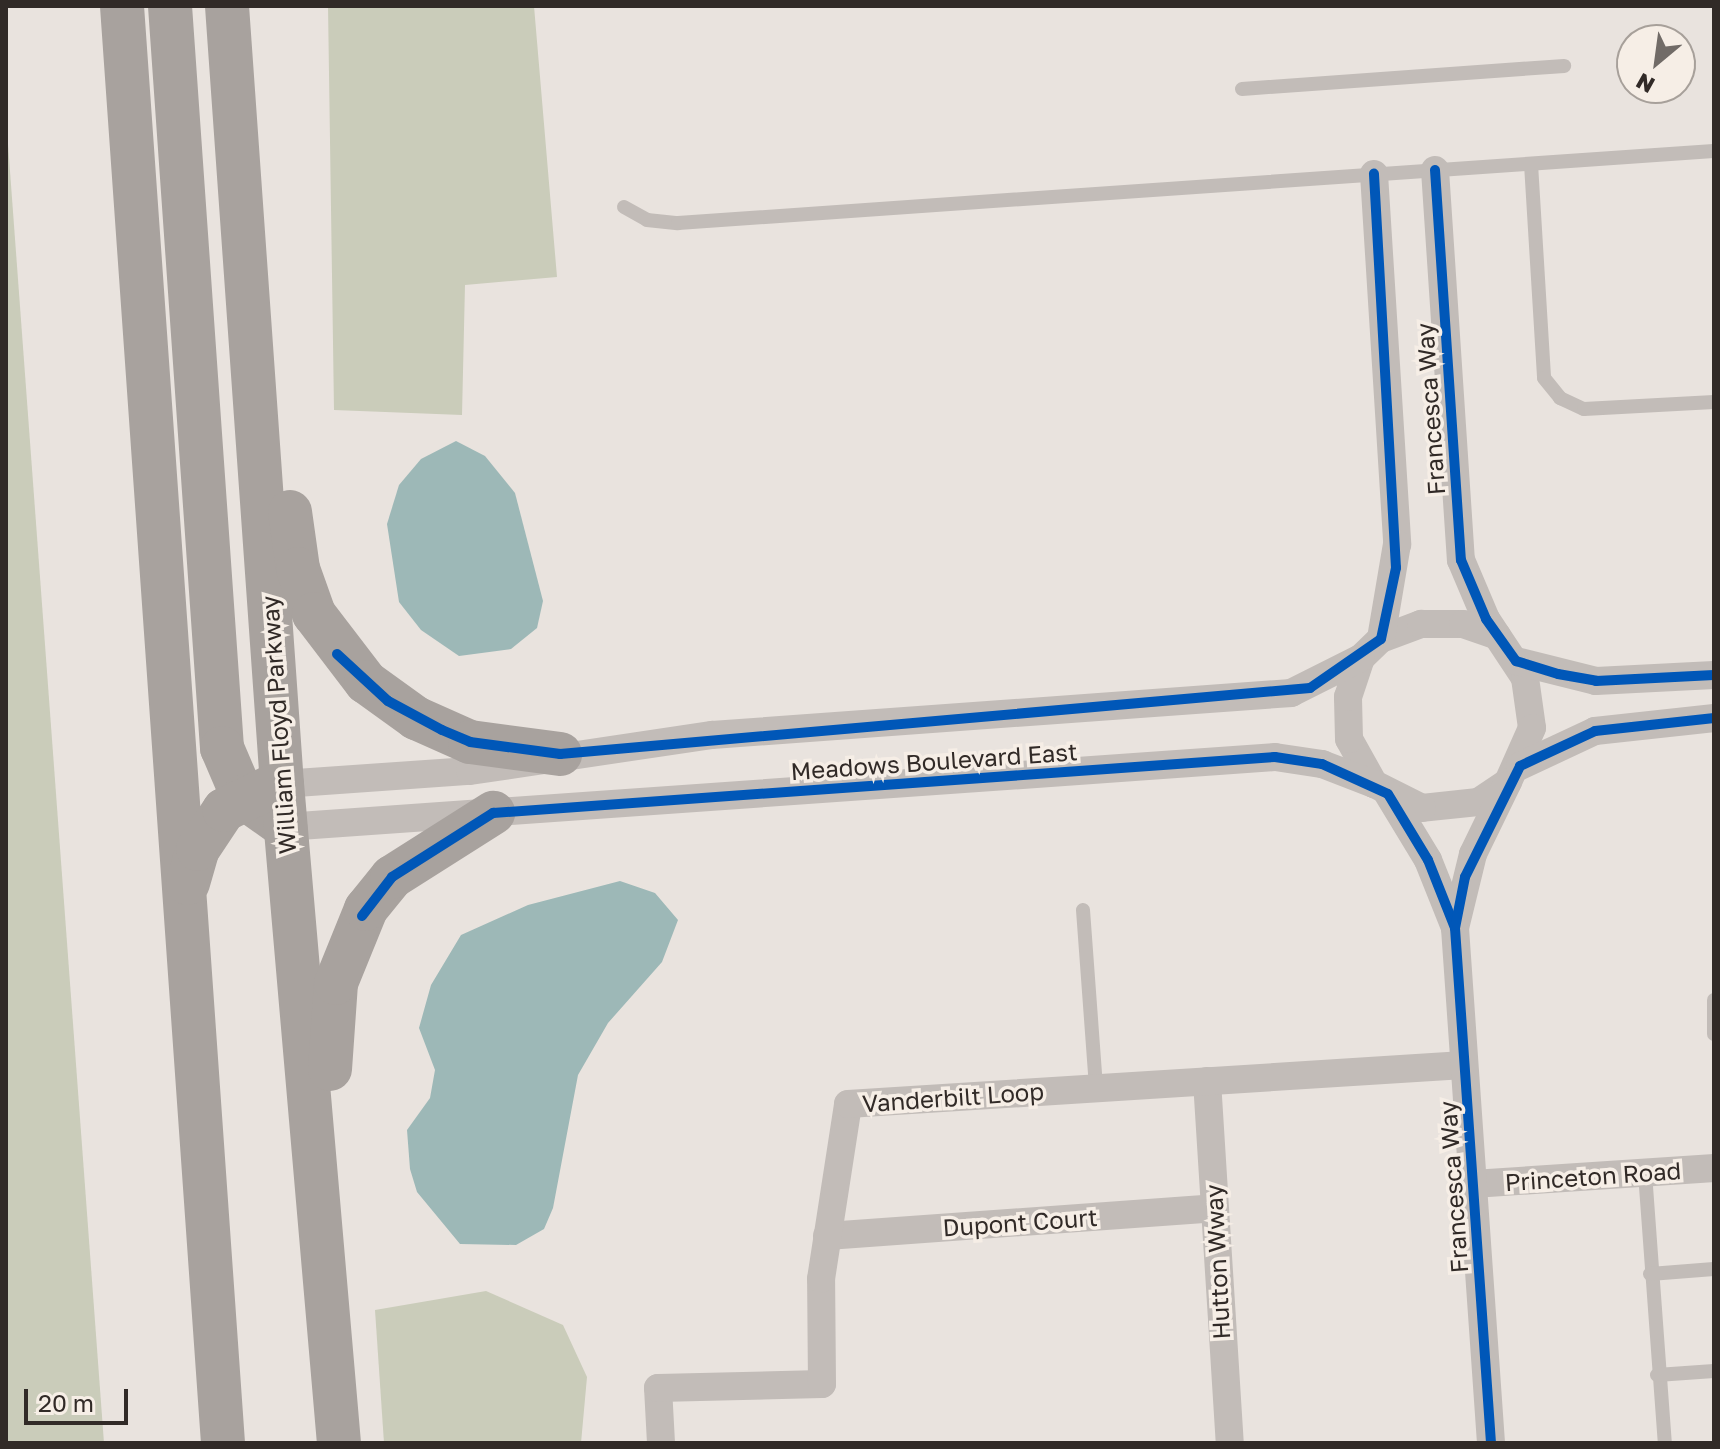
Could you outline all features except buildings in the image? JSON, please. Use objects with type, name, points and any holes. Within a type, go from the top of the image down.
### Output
[{"type":"highway","points":[[122,6],[223,1443]]},
{"type":"highway","points":[[170,6],[222,748],[262,791],[198,849],[185,906]]},
{"type":"highway","name":"William Floyd Parkway","points":[[227,6],[240,174],[262,791],[285,827],[338,1422]]},
{"type":"highway","points":[[240,174],[281,378],[298,569],[324,635],[366,682],[416,718],[470,742],[560,754]]},
{"type":"highway","points":[[338,1422],[350,1348],[328,1039],[336,983],[362,916],[392,877],[493,813]]},
{"type":"street","name":"Francesca Way","points":[[1435,170],[1461,560],[1497,636]]},
{"type":"street","name":"Francesca Way","points":[[1371,649],[1397,544],[1374,174]]},
{"type":"street","points":[[1514,774],[1533,712],[1516,661],[1497,636],[1442,622],[1371,649],[1348,697],[1349,739],[1381,789],[1441,810],[1478,802],[1514,774],[1595,731],[1714,718]]},
{"type":"street","name":"Meadows Boulevard East","points":[[262,791],[470,771],[560,754],[712,735],[1291,693],[1371,649]]},
{"type":"street","points":[[1516,661],[1596,681],[1714,675]]},
{"type":"street","name":"Meadows Boulevard East","points":[[285,827],[1275,757],[1322,764],[1381,789]]},
{"type":"street","name":"Francesca Way","points":[[1491,1443],[1455,928],[1473,854],[1514,774]]},
{"type":"street","name":"Francesca Way","points":[[1381,789],[1428,860],[1455,928]]},
{"type":"street","name":"Vanderbilt Loop","points":[[661,1443],[658,1388],[822,1384],[827,1236],[848,1104],[1464,1065]]},
{"type":"street","name":"Hutton Wway","points":[[1207,1081],[1230,1443]]},
{"type":"street","name":"Princeton Road","points":[[1473,1184],[1714,1168]]},
{"type":"street","name":"Dupont Court","points":[[827,1236],[1214,1208]]},
{"type":"lane","points":[[1242,89],[1564,66]]},
{"type":"lane","points":[[624,207],[647,220],[678,223],[1714,151]]},
{"type":"lane","points":[[1531,164],[1544,378],[1560,398],[1584,409],[1714,402]]},
{"type":"lane","points":[[1083,910],[1096,1089]]},
{"type":"lane","points":[[1714,1000],[1714,1034]]},
{"type":"lane","points":[[1645,1173],[1657,1375],[1665,1443]]},
{"type":"lane","points":[[1650,1274],[1714,1269]]},
{"type":"lane","points":[[1657,1375],[1714,1371]]},
{"type":"green space","points":[[328,6],[534,6],[557,277],[465,285],[462,415],[334,410]]},
{"type":"green space","points":[[6,117],[104,1443],[6,1443]]},
{"type":"green space","points":[[486,1291],[563,1325],[587,1377],[581,1443],[384,1443],[375,1310]]},
{"type":"water","points":[[456,441],[485,456],[515,493],[543,601],[537,628],[511,649],[459,656],[421,630],[399,602],[387,524],[399,485],[421,459]]},
{"type":"water","points":[[620,881],[655,893],[678,920],[662,962],[608,1023],[578,1075],[553,1208],[544,1229],[516,1245],[460,1244],[417,1192],[410,1169],[407,1130],[430,1098],[435,1070],[419,1028],[431,985],[461,935],[528,905]]},
{"type":"cycle path","points":[[1435,170],[1461,560],[1486,619],[1516,661],[1558,674],[1596,681],[1714,675]]},
{"type":"cycle path","points":[[337,654],[388,701],[442,730],[470,742],[560,754],[1310,688],[1381,639],[1396,568],[1374,174]]},
{"type":"cycle path","points":[[1491,1443],[1455,928],[1465,877],[1520,766],[1595,731],[1714,718]]},
{"type":"cycle path","points":[[362,916],[392,877],[493,813],[1275,757],[1322,764],[1388,794],[1428,860],[1455,928]]}]
